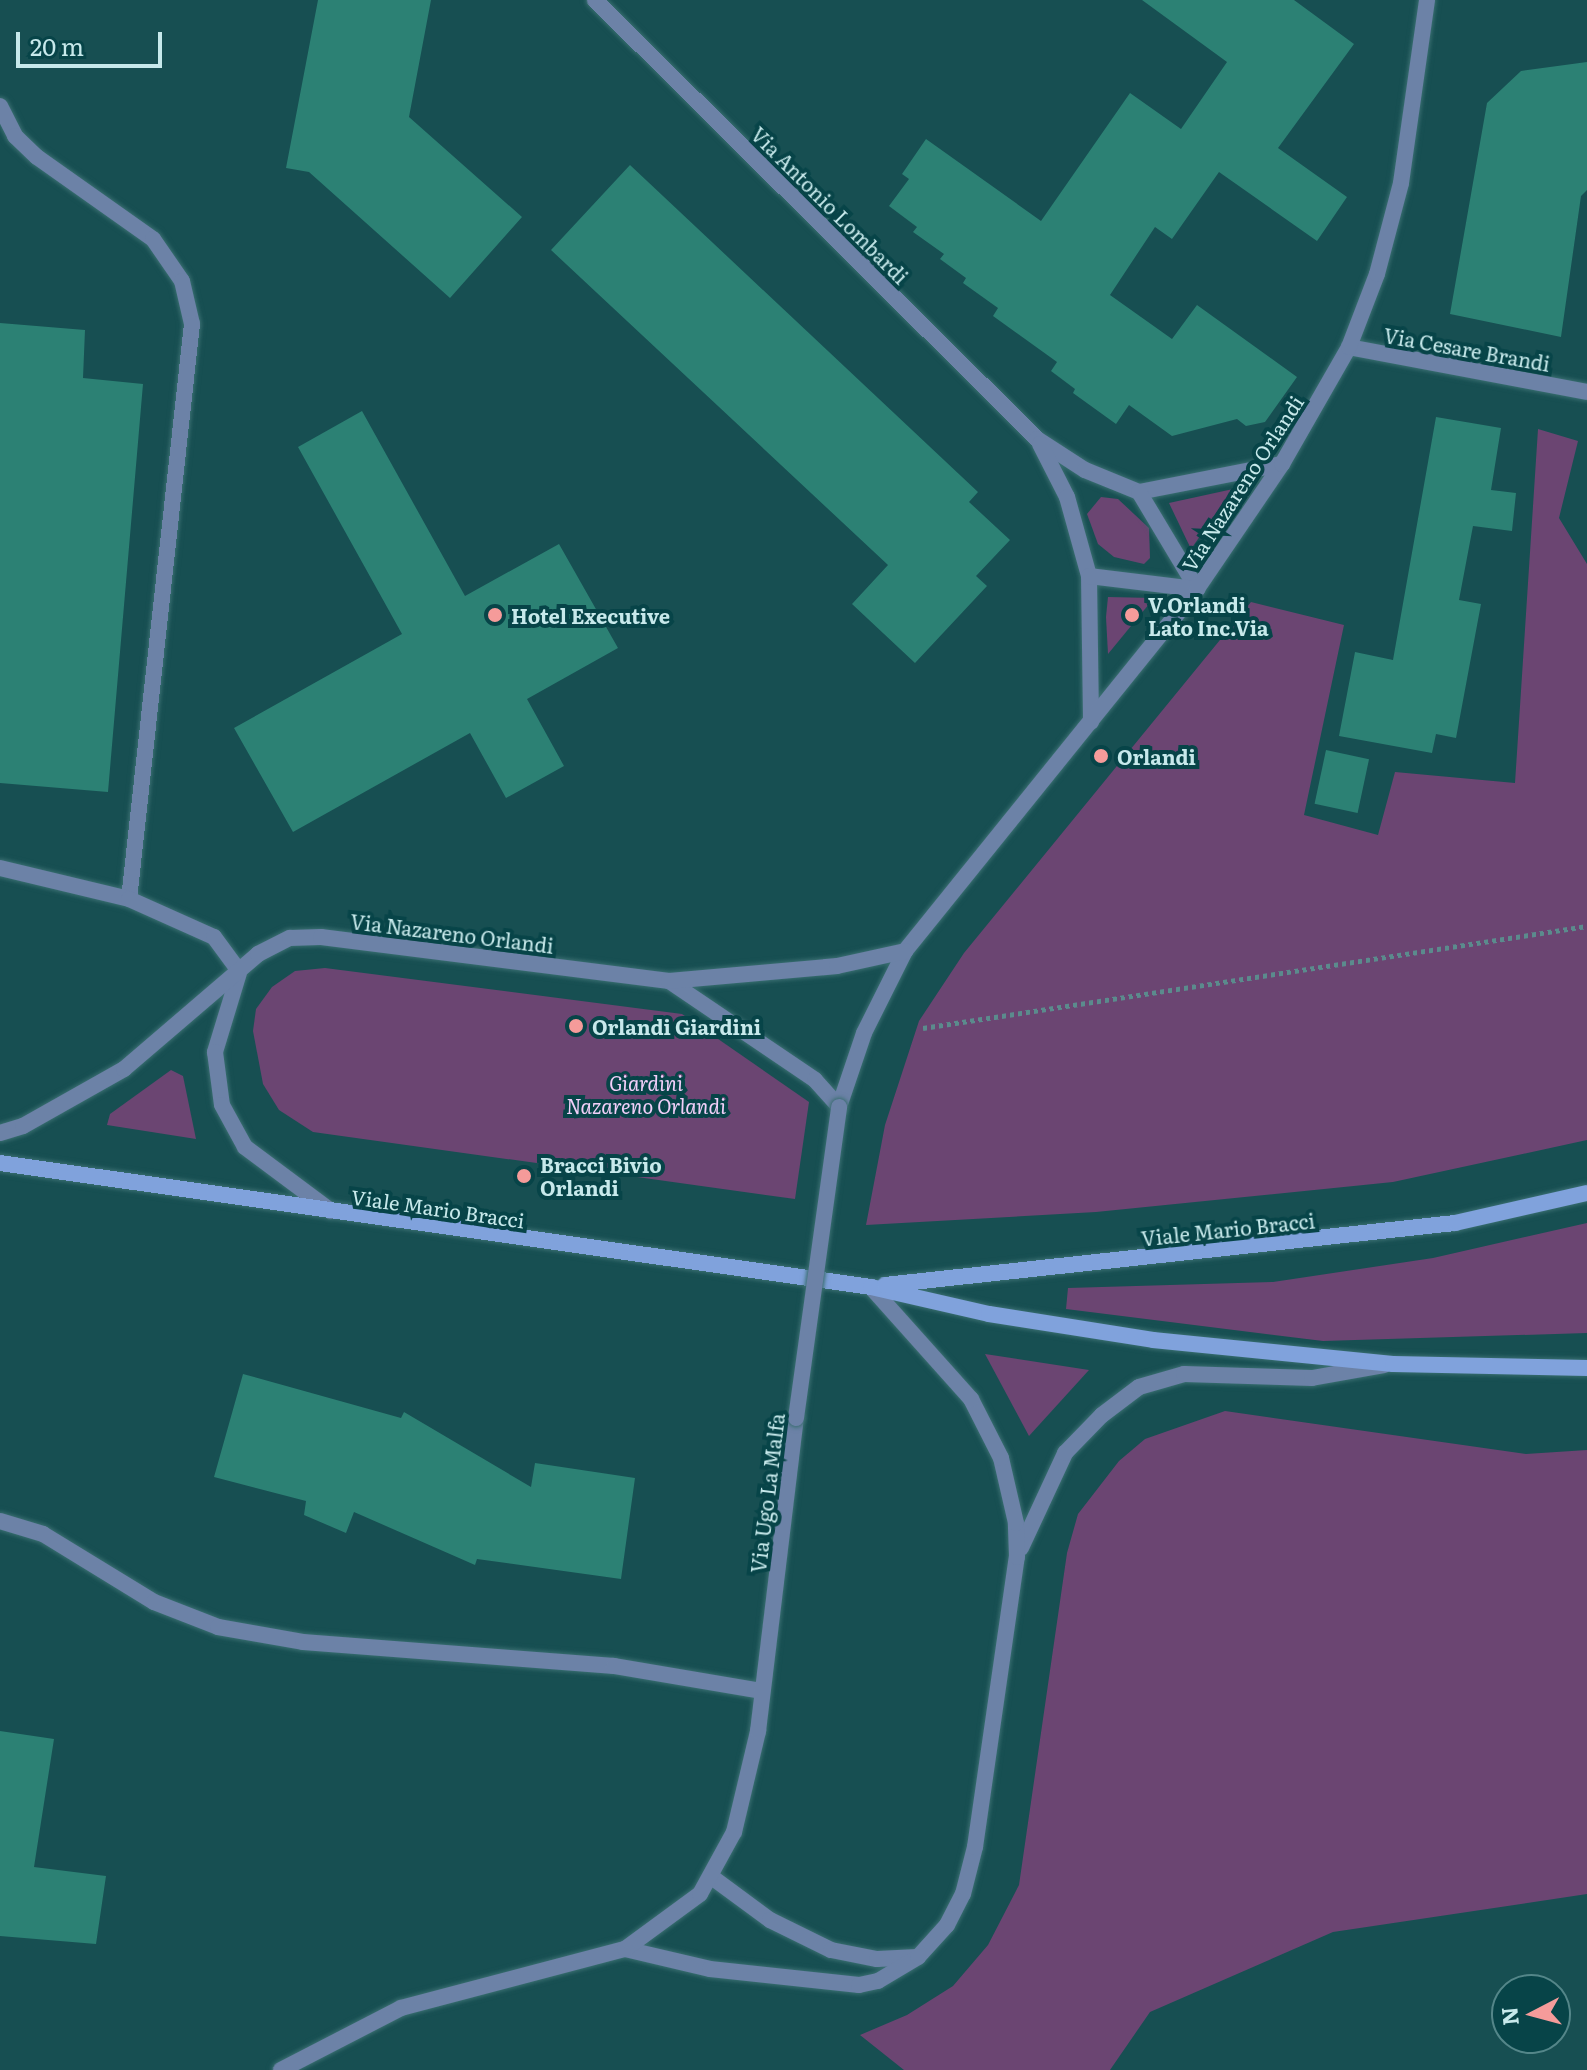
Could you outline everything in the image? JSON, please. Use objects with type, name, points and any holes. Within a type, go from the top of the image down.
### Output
[{"type":"main road","name":"Viale Mario Bracci","points":[[0,1163],[334,1214],[871,1287],[989,1314],[1153,1340],[1393,1364],[1587,1368]]},
{"type":"main road","name":"Viale Mario Bracci","points":[[871,1287],[1455,1223],[1587,1193]]},
{"type":"street","name":"Via Antonio Lombardi","points":[[595,0],[1037,439],[1085,470],[1139,492]]},
{"type":"street","name":"Via Nazareno Orlandi","points":[[669,981],[815,1080],[839,1107],[864,1033],[905,951],[1197,589],[1282,464],[1349,347],[1377,274],[1401,183],[1427,0]]},
{"type":"street","points":[[0,106],[15,136],[37,157],[161,248],[182,281],[192,324],[129,899]]},
{"type":"street","name":"Via Cesare Brandi","points":[[1349,347],[1584,386]]},
{"type":"street","name":"Via Antonio Lombardi","points":[[1037,439],[1067,497],[1089,576],[1091,722]]},
{"type":"street","points":[[1197,589],[1139,492],[1282,464]]},
{"type":"street","points":[[1089,576],[1197,589]]},
{"type":"street","points":[[0,868],[129,899],[206,932],[221,943],[239,971],[215,1052],[222,1105],[245,1147],[334,1214]]},
{"type":"street","name":"Via Nazareno Orlandi","points":[[0,1133],[37,1119],[124,1069],[273,944],[305,936],[669,981],[837,966],[905,951]]},
{"type":"street","name":"Via Ugo La Malfa","points":[[281,2070],[401,2008],[625,1949],[689,1907],[713,1878],[734,1832],[762,1691],[839,1107]]},
{"type":"street","name":"Via Ugo La Malfa","points":[[625,1949],[710,1969],[841,1986],[878,1981],[918,1957],[947,1925],[970,1872],[1017,1557],[1012,1493],[987,1429],[953,1375],[871,1287]]},
{"type":"street","name":"Via Ugo La Malfa","points":[[1017,1557],[1065,1453],[1102,1415],[1139,1387],[1184,1374],[1312,1378],[1393,1364]]},
{"type":"street","points":[[0,1521],[43,1534],[154,1602],[218,1627],[303,1642],[614,1666],[762,1691]]},
{"type":"street","points":[[713,1878],[770,1920],[831,1950],[877,1959],[918,1957]]},
{"type":"path","points":[[923,1028],[1587,926]]},
{"type":"green space","points":[[1538,429],[1578,441],[1559,518],[1587,564],[1587,1140],[1393,1182],[1096,1212],[866,1225],[885,1125],[919,1021],[964,953],[1251,602],[1344,625],[1304,815],[1378,835],[1395,772],[1515,783]]},
{"type":"green space","points":[[1233,489],[1191,549],[1169,503]]},
{"type":"green space","points":[[1101,497],[1118,499],[1149,528],[1150,558],[1144,564],[1114,557],[1098,544],[1087,514]]},
{"type":"green space","points":[[1108,597],[1154,598],[1108,654],[1106,617]]},
{"type":"green space","name":"Giardini Nazareno Orlandi","points":[[325,968],[682,1014],[809,1102],[795,1199],[313,1132],[279,1110],[263,1084],[253,1031],[256,1009],[272,987],[295,971]]},
{"type":"green space","points":[[171,1070],[183,1076],[196,1139],[107,1125],[110,1114]]},
{"type":"green space","points":[[1587,1223],[1587,1333],[1323,1341],[1066,1309],[1068,1288],[1273,1282],[1433,1258]]},
{"type":"green space","points":[[985,1354],[1089,1370],[1029,1436]]},
{"type":"green space","points":[[1225,1411],[1526,1454],[1587,1450],[1587,1894],[1333,1932],[1150,2012],[1110,2070],[904,2070],[860,2035],[907,2015],[953,1986],[988,1945],[1019,1885],[1067,1553],[1078,1514],[1119,1461],[1145,1439]]},
{"type":"building","points":[[318,0],[431,0],[409,117],[522,217],[450,298],[309,172],[286,168]]},
{"type":"building","points":[[1142,0],[1294,0],[1354,44],[1278,148],[1347,197],[1317,241],[1219,172],[1172,239],[1155,227],[1110,295],[1172,339],[1197,305],[1297,377],[1265,422],[1246,426],[1237,419],[1172,436],[1129,405],[1116,424],[1073,393],[1075,389],[1051,371],[1057,362],[993,316],[998,308],[963,283],[966,278],[940,259],[944,254],[913,232],[917,227],[889,206],[909,179],[902,174],[926,139],[1041,221],[1130,93],[1181,129],[1227,62]]},
{"type":"building","points":[[1587,62],[1587,190],[1581,196],[1561,337],[1450,314],[1487,103],[1521,71]]},
{"type":"building","points":[[630,165],[978,492],[969,502],[1010,540],[976,576],[987,586],[915,663],[852,604],[888,565],[551,250]]},
{"type":"building","points":[[0,323],[85,330],[83,378],[143,384],[108,792],[0,783]]},
{"type":"building","name":"Hotel Executive","points":[[362,411],[465,596],[559,544],[618,648],[527,699],[564,766],[506,798],[470,733],[293,832],[234,728],[402,634],[298,447]]},
{"type":"building","points":[[1436,417],[1501,428],[1491,490],[1516,493],[1512,531],[1473,526],[1459,600],[1481,604],[1456,738],[1436,734],[1432,753],[1339,736],[1355,652],[1393,660]]},
{"type":"building","points":[[1326,750],[1369,759],[1358,813],[1315,804]]},
{"type":"building","points":[[243,1374],[401,1418],[404,1412],[531,1487],[535,1463],[635,1478],[621,1579],[477,1559],[475,1565],[354,1512],[346,1533],[304,1515],[306,1501],[214,1477]]},
{"type":"building","points":[[0,1731],[54,1739],[34,1867],[106,1876],[96,1944],[0,1936]]},
{"type":"place","name":"Hotel Executive","points":[[495,615]]},
{"type":"place","name":"V.Orlandi Lato Inc.Via","points":[[1132,615]]},
{"type":"place","name":"Orlandi","points":[[1101,756]]},
{"type":"place","name":"Orlandi Giardini","points":[[576,1026]]},
{"type":"place","name":"Bracci Bivio Orlandi","points":[[524,1176]]}]
